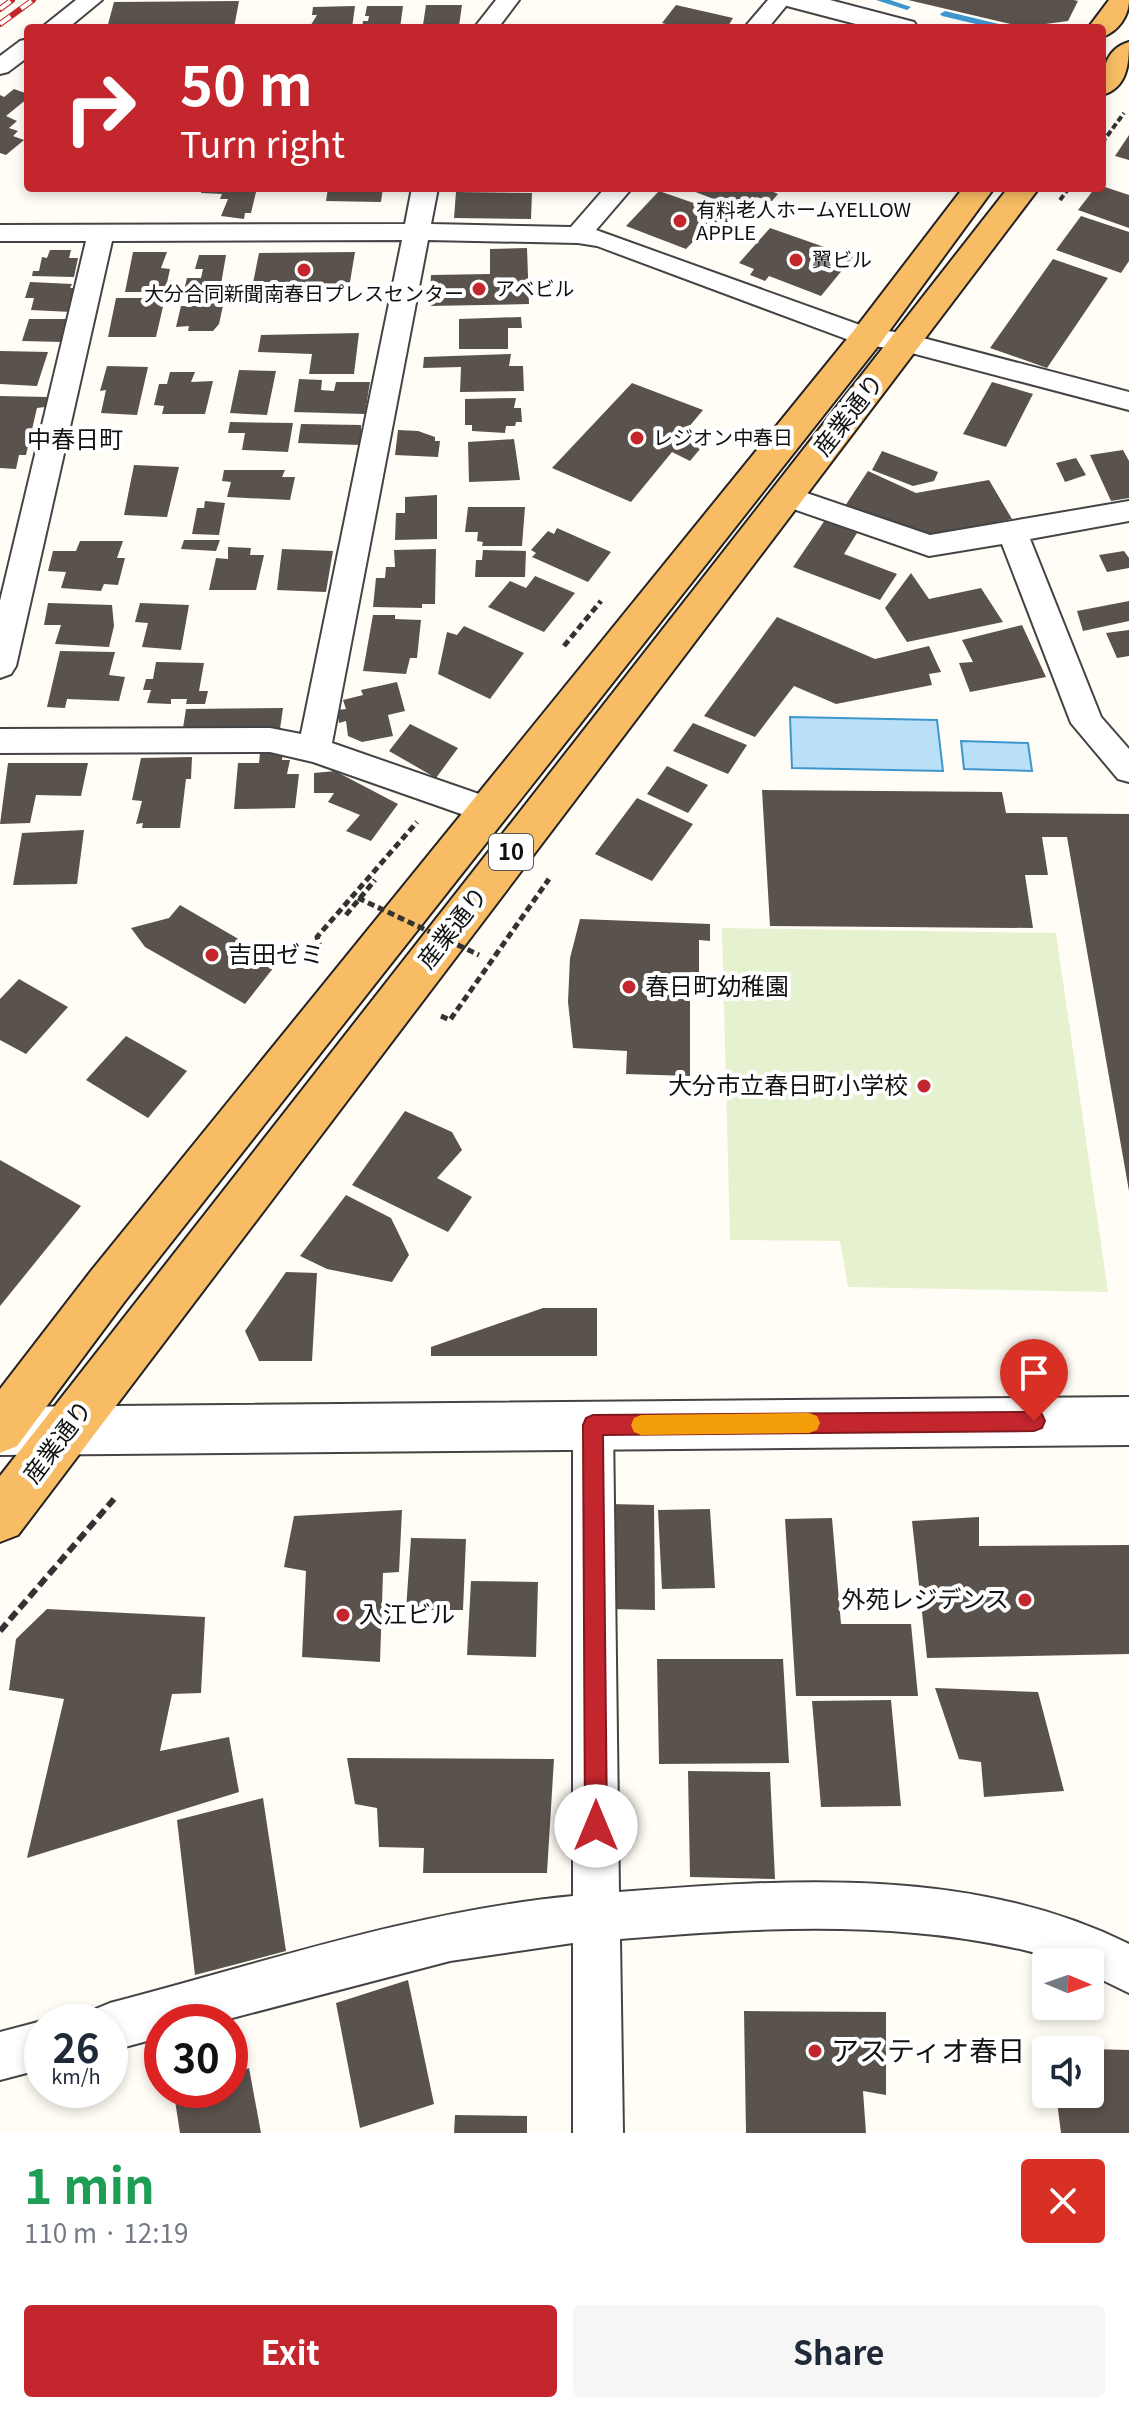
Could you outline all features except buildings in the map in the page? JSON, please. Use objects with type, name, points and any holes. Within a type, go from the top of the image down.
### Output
[{"type":"highway","points":[[1105,24],[1124,0]]},
{"type":"highway","name":"産業通り","points":[[0,1517],[786,496],[977,192]]},
{"type":"highway","name":"産業通り","points":[[0,1430],[108,1286],[487,810],[886,340],[1020,192]]},
{"type":"street","points":[[58,24],[91,0]]},
{"type":"street","points":[[489,24],[508,0]]},
{"type":"street","points":[[759,24],[780,0]]},
{"type":"street","points":[[797,0],[889,24]]},
{"type":"street","points":[[0,67],[24,49]]},
{"type":"street","points":[[0,75],[24,75]]},
{"type":"street","points":[[316,750],[320,715],[424,192]]},
{"type":"street","points":[[578,235],[616,192]]},
{"type":"street","points":[[0,666],[15,540],[101,232]]},
{"type":"street","points":[[0,233],[417,232],[578,235],[602,239],[886,340],[1129,401]]},
{"type":"street","points":[[786,496],[929,546],[1129,511]]},
{"type":"street","points":[[1012,531],[1087,723],[1129,770]]},
{"type":"street","points":[[0,741],[270,740],[316,750],[487,810]]},
{"type":"street","points":[[0,1430],[1129,1421]]},
{"type":"street","points":[[593,1425],[598,2133]]},
{"type":"street","points":[[128,2022],[452,1937],[597,1916],[831,1904],[896,1909],[1001,1921],[1099,1950],[1129,1969]]},
{"type":"street","points":[[0,2056],[24,2050]]},
{"type":"path","points":[[1106,138],[1124,113]]},
{"type":"path","points":[[358,898],[479,955]]},
{"type":"path","points":[[0,1631],[114,1499]]},
{"type":"green space","points":[[722,928],[1056,933],[1108,1292],[848,1287],[840,1241],[730,1240]]},
{"type":"water","points":[[790,717],[937,720],[943,771],[792,768]]},
{"type":"water","points":[[961,741],[1028,743],[1032,771],[964,769]]},
{"type":"waterway","points":[[880,0],[907,7]]},
{"type":"waterway","points":[[945,14],[987,24]]},
{"type":"railway","points":[[0,9],[12,0]]},
{"type":"railway","points":[[0,24],[33,0]]},
{"type":"slow traffic","points":[[641,1425],[809,1423]]},
{"type":"place","name":"有料老人ホームYELLOW APPLE","points":[[680,221]]},
{"type":"place","name":"翼ビル","points":[[796,260]]},
{"type":"place","name":"大分合同新聞南春日プレスセンター","points":[[304,270]]},
{"type":"place","name":"アベビル","points":[[479,289]]},
{"type":"place","name":"レジオン中春日","points":[[637,438]]},
{"type":"place","name":"吉田ゼミ","points":[[212,955]]},
{"type":"place","name":"春日町幼稚園","points":[[629,987]]},
{"type":"place","name":"大分市立春日町小学校","points":[[924,1086]]},
{"type":"place","name":"外苑レジデンス","points":[[1025,1600]]},
{"type":"place","name":"入江ビル","points":[[343,1615]]},
{"type":"place","name":"アスティオ春日","points":[[815,2051]]},
{"type":"district","name":"中春日町","points":[[75,440]]},
{"type":"route","points":[[596,1826],[593,1425],[1034,1421]]}]
